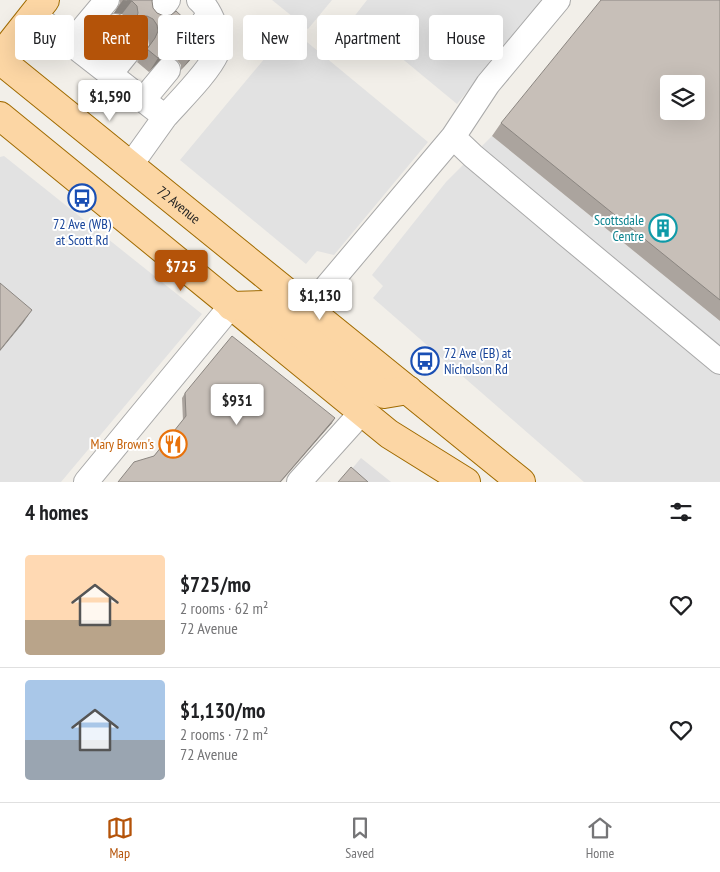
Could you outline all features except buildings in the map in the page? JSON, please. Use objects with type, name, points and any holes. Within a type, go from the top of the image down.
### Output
[{"type":"main road","points":[[0,58],[39,7]]},
{"type":"main road","name":"72 Avenue","points":[[0,58],[130,166],[521,482]]},
{"type":"main road","points":[[0,116],[389,434],[466,482]]},
{"type":"main road","points":[[231,306],[265,305],[355,377],[384,394],[408,390]]},
{"type":"lane","points":[[74,39],[107,0]]},
{"type":"lane","points":[[307,310],[453,136],[488,84],[558,0]]},
{"type":"lane","points":[[130,166],[218,51],[216,25],[204,7]]},
{"type":"lane","points":[[74,45],[166,117]]},
{"type":"lane","points":[[101,67],[103,60]]},
{"type":"lane","points":[[101,67],[111,60]]},
{"type":"lane","points":[[143,100],[168,70]]},
{"type":"lane","points":[[453,136],[473,156],[720,362]]},
{"type":"lane","points":[[86,482],[231,306]]},
{"type":"lane","points":[[299,482],[362,412]]},
{"type":"shaded area","points":[[272,0],[332,0],[320,15],[317,15],[317,18],[308,29],[307,15],[291,15]]},
{"type":"shaded area","points":[[367,0],[542,0],[503,48],[503,15],[429,15],[429,60],[493,60],[457,104],[404,60],[419,60],[419,15],[355,15]]},
{"type":"shaded area","points":[[307,42],[317,50],[317,60],[329,60],[428,142],[334,255],[317,251],[306,264],[180,160],[263,60],[307,60]]},
{"type":"shaded area","points":[[492,136],[720,321],[720,482],[584,482],[373,298],[383,286],[372,275],[446,182]]},
{"type":"shaded area","points":[[4,156],[202,314],[61,482],[0,482],[0,157]]},
{"type":"shaded area","points":[[361,458],[391,482],[341,482]]},
{"type":"place","name":"72 Ave (WB) at Scott Rd","points":[[82,198]]},
{"type":"place","name":"Scottsdale Centre","points":[[663,228]]},
{"type":"place","name":"72 Ave (EB) at Nicholson Rd","points":[[425,361]]},
{"type":"place","name":"Mary Brown's","points":[[173,444]]}]
